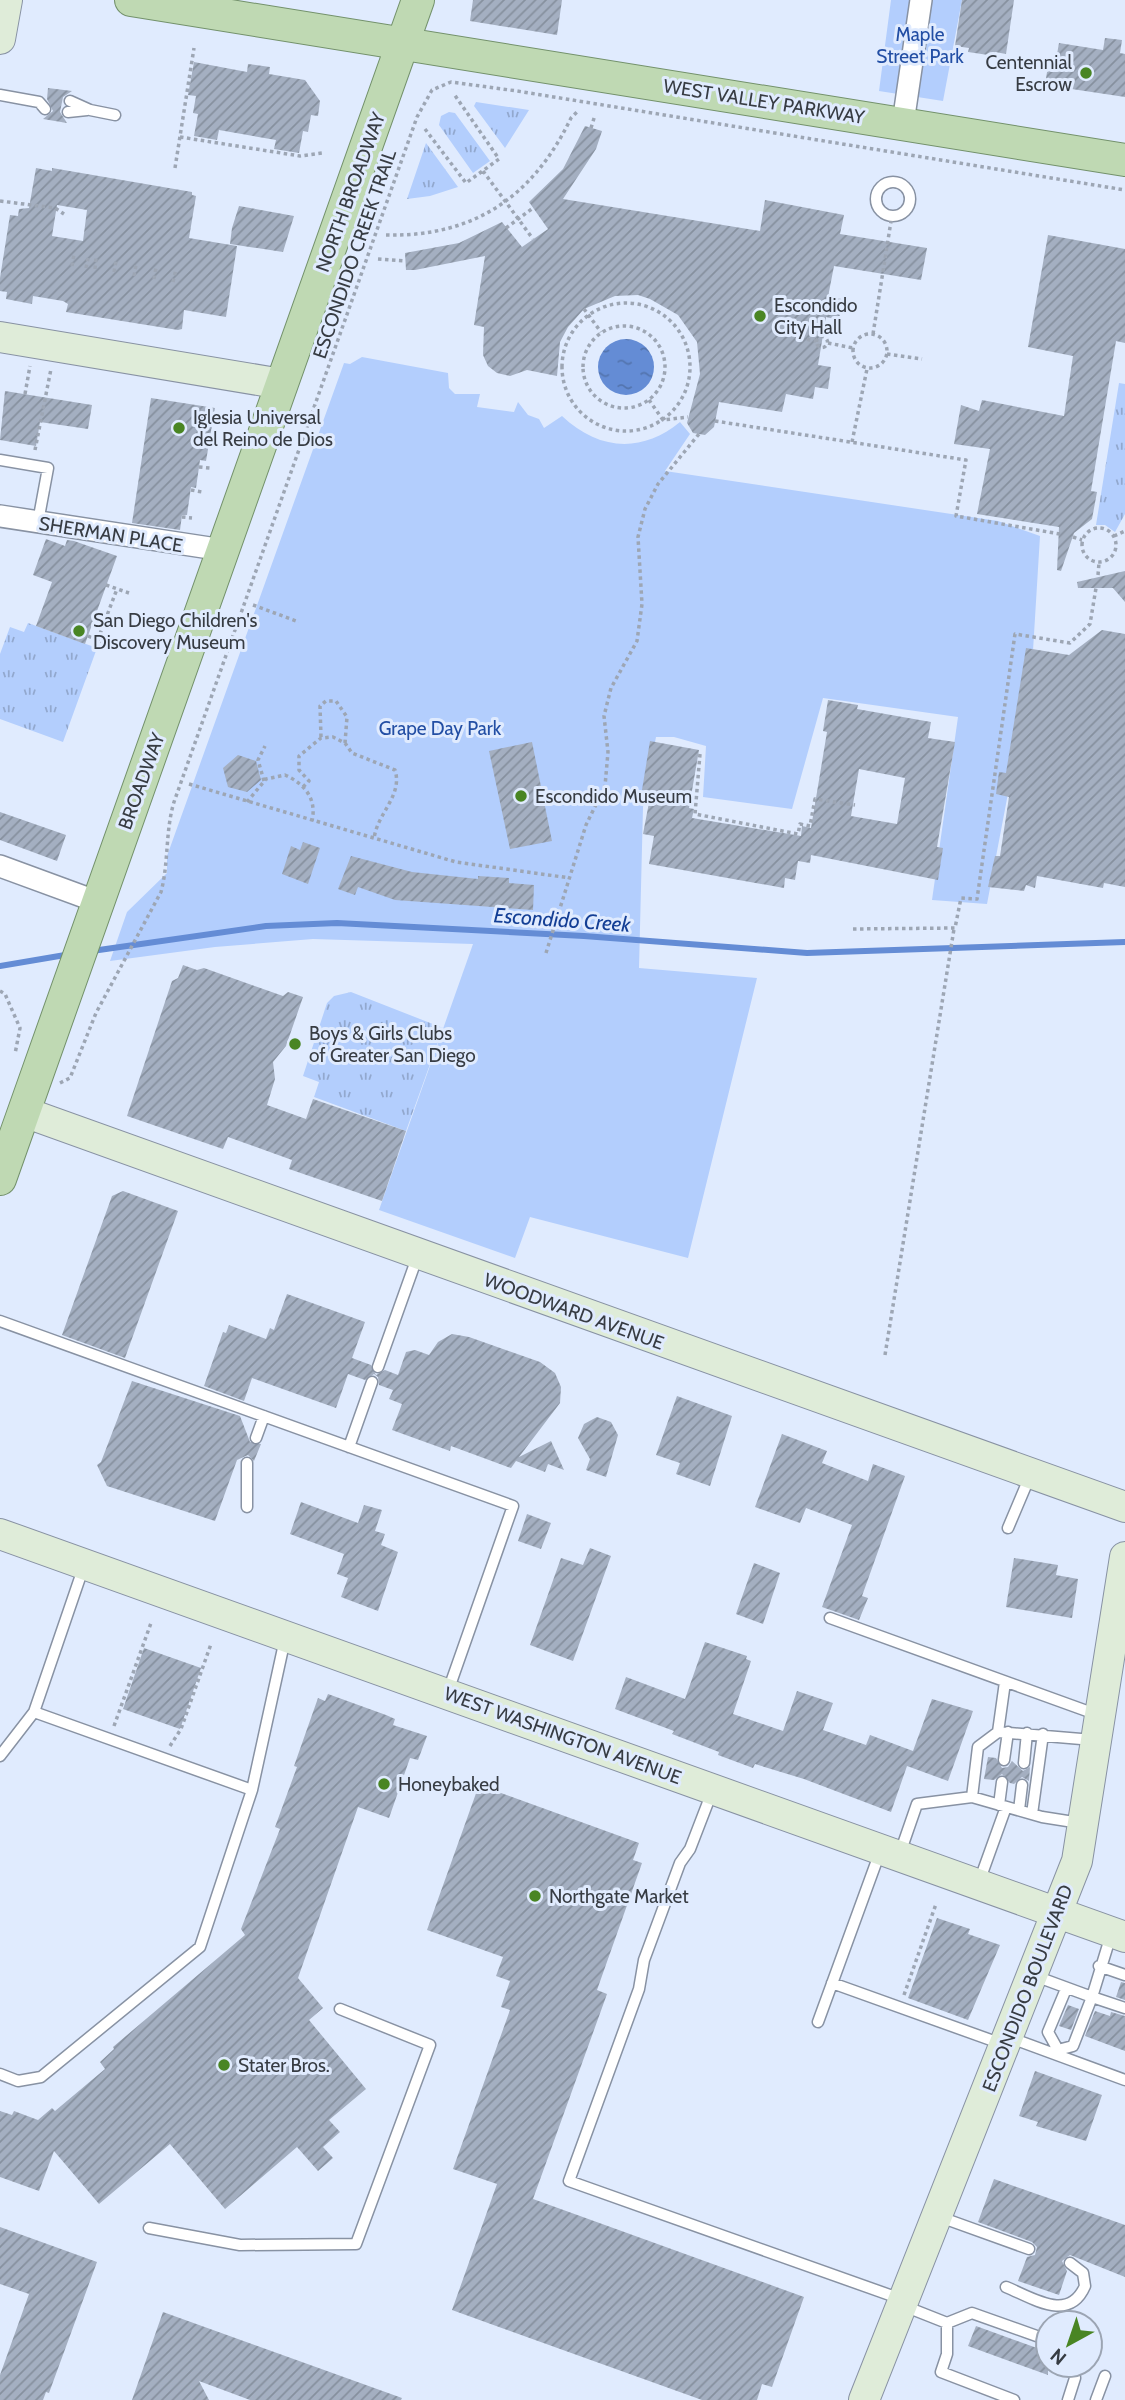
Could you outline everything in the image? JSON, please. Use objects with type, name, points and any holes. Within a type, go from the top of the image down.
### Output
[{"type":"main road","points":[[0,39],[7,0]]},
{"type":"main road","name":"WEST VALLEY PARKWAY","points":[[131,0],[1125,160]]},
{"type":"main road","name":"NORTH BROADWAY","points":[[282,384],[418,0]]},
{"type":"main road","points":[[0,337],[282,384]]},
{"type":"main road","name":"BROADWAY","points":[[0,1179],[282,384]]},
{"type":"main road","name":"WOODWARD AVENUE","points":[[24,1112],[1125,1507]]},
{"type":"main road","name":"WEST WASHINGTON AVENUE","points":[[0,1534],[1118,1935]]},
{"type":"main road","name":"ESCONDIDO BOULEVARD","points":[[864,2400],[1077,1861],[1125,1557]]},
{"type":"street","points":[[903,123],[921,0]]},
{"type":"street","name":"SHERMAN PLACE","points":[[0,516],[223,551]]},
{"type":"street","points":[[0,866],[92,917]]},
{"type":"lane","points":[[0,95],[43,103]]},
{"type":"lane","points":[[69,107],[116,115]]},
{"type":"lane","points":[[0,460],[47,468],[38,523]]},
{"type":"lane","points":[[378,1367],[418,1255]]},
{"type":"lane","points":[[0,1321],[513,1506],[447,1694]]},
{"type":"lane","points":[[349,1447],[372,1382]]},
{"type":"lane","points":[[256,1438],[264,1416]]},
{"type":"lane","points":[[247,1463],[247,1507]]},
{"type":"lane","points":[[1008,1528],[1031,1474]]},
{"type":"lane","points":[[0,1756],[34,1712],[85,1564]]},
{"type":"lane","points":[[831,1618],[1005,1682],[1098,1728]]},
{"type":"lane","points":[[0,2074],[18,2081],[41,2077],[200,1947],[252,1790],[285,1636]]},
{"type":"lane","points":[[1004,1760],[1002,1732],[1005,1682]]},
{"type":"lane","points":[[34,1712],[252,1790]]},
{"type":"lane","points":[[972,1797],[978,1748],[1002,1732],[1043,1734],[1098,1728]]},
{"type":"lane","points":[[1024,1763],[1027,1733]]},
{"type":"lane","points":[[1032,1814],[1043,1734]]},
{"type":"lane","points":[[978,1884],[1003,1806],[1002,1782]]},
{"type":"lane","points":[[1019,1810],[1022,1785]]},
{"type":"lane","points":[[713,1789],[690,1849],[680,1863],[644,1960],[639,1989],[569,2181],[902,2302],[947,2323],[972,2313],[1034,2335]]},
{"type":"lane","points":[[818,2022],[832,1983],[890,1852],[917,1804],[972,1797],[1032,1814],[1083,1824]]},
{"type":"lane","points":[[1057,2053],[1073,2046],[1092,1997],[1099,1966],[1118,1935]]},
{"type":"lane","points":[[1099,1966],[1125,1975]]},
{"type":"lane","points":[[1032,1975],[1125,2008]]},
{"type":"lane","points":[[832,1983],[1007,2041],[1057,2053],[1125,2080]]},
{"type":"lane","points":[[1057,2053],[1048,2032],[1066,1989]]},
{"type":"lane","points":[[149,2228],[240,2245],[356,2244],[430,2045],[340,2009]]},
{"type":"lane","points":[[937,2216],[1029,2249]]},
{"type":"lane","points":[[1006,2287],[1049,2305],[1065,2306],[1076,2301],[1085,2286],[1083,2273],[1070,2263]]},
{"type":"lane","points":[[947,2323],[947,2354],[941,2372],[1014,2400]]},
{"type":"lane","points":[[1096,2400],[1105,2376]]},
{"type":"lane","points":[[1068,2400],[1075,2379]]},
{"type":"path","points":[[175,168],[194,48]]},
{"type":"path","name":"ESCONDIDO CREEK TRAIL","points":[[63,1084],[70,1078],[96,1013],[161,892],[167,856],[166,827],[174,802],[417,117],[432,90],[451,82],[517,91],[1125,190]]},
{"type":"path","points":[[425,129],[466,183],[499,159],[454,94]]},
{"type":"path","points":[[386,235],[429,234],[452,229],[505,202],[541,168],[570,118],[578,112]]},
{"type":"path","points":[[591,128],[595,115]]},
{"type":"path","points":[[180,137],[300,156],[322,153]]},
{"type":"path","points":[[483,171],[533,239]]},
{"type":"path","points":[[0,201],[55,208],[64,214]]},
{"type":"path","points":[[506,228],[533,208]]},
{"type":"path","points":[[873,334],[892,215]]},
{"type":"path","points":[[72,266],[74,254]]},
{"type":"path","points":[[86,268],[88,258]]},
{"type":"path","points":[[94,269],[96,258]]},
{"type":"path","points":[[378,259],[405,261]]},
{"type":"path","points":[[114,272],[116,261]]},
{"type":"path","points":[[134,276],[136,265]]},
{"type":"path","points":[[154,279],[156,268]]},
{"type":"path","points":[[173,282],[176,269]]},
{"type":"path","points":[[663,419],[676,407],[686,391],[690,373],[689,354],[683,337],[672,322],[658,310],[622,302],[587,314],[568,338],[562,352],[561,368],[569,398],[590,420],[604,427],[634,430],[663,419],[688,417]]},
{"type":"path","points":[[584,309],[601,332]]},
{"type":"path","points":[[612,327],[638,328],[659,344],[666,368],[663,381],[649,400],[635,407],[620,408],[594,396],[583,370],[584,355],[601,332],[612,327]]},
{"type":"path","points":[[873,334],[885,343],[887,354],[878,367],[867,369],[857,363],[853,348],[861,336],[873,334]]},
{"type":"path","points":[[816,341],[823,336],[827,342],[853,348]]},
{"type":"path","points":[[800,338],[816,341],[821,348],[827,342]]},
{"type":"path","points":[[887,354],[922,359]]},
{"type":"path","points":[[852,443],[867,369]]},
{"type":"path","points":[[25,394],[29,375]]},
{"type":"path","points":[[26,464],[29,453],[39,444],[49,378]]},
{"type":"path","points":[[649,400],[663,419]]},
{"type":"path","points":[[715,421],[967,460],[956,516],[1060,534]]},
{"type":"path","points":[[546,953],[586,825],[600,799],[608,773],[604,716],[606,701],[637,640],[642,604],[638,537],[645,509],[658,484],[699,434]]},
{"type":"path","points":[[199,467],[210,468]]},
{"type":"path","points":[[191,491],[202,492]]},
{"type":"path","points":[[182,517],[192,518]]},
{"type":"path","points":[[1094,528],[1105,529],[1114,537],[1115,553],[1106,561],[1099,562],[1085,556],[1082,540],[1094,528]]},
{"type":"path","points":[[1114,537],[1125,531]]},
{"type":"path","points":[[1073,537],[1082,540]]},
{"type":"path","points":[[1098,575],[1099,562]]},
{"type":"path","points":[[106,585],[129,593]]},
{"type":"path","points":[[885,1355],[961,898],[977,899],[1015,634],[1070,643],[1090,624],[1096,588]]},
{"type":"path","points":[[96,648],[117,589]]},
{"type":"path","points":[[253,605],[299,622]]},
{"type":"path","points":[[88,636],[110,645]]},
{"type":"path","points":[[321,738],[320,706],[326,701],[336,701],[347,717],[345,743]]},
{"type":"path","points":[[303,786],[309,781],[299,770],[299,755],[321,738],[333,737],[345,743],[352,753],[395,770],[399,784],[386,805],[374,839]]},
{"type":"path","points":[[264,781],[258,760],[265,747]]},
{"type":"path","points":[[700,754],[695,814],[798,834],[800,824],[810,826],[815,799],[855,805]]},
{"type":"path","points":[[247,802],[264,781],[276,775],[285,775],[303,786],[314,806],[312,822]]},
{"type":"path","points":[[189,784],[456,862],[570,878]]},
{"type":"path","points":[[853,929],[955,928]]},
{"type":"path","points":[[0,991],[5,994],[20,1028],[12,1066]]},
{"type":"path","points":[[114,1726],[151,1622]]},
{"type":"path","points":[[170,1746],[181,1729],[211,1644]]},
{"type":"path","points":[[904,1995],[936,1905]]},
{"type":"green space","name":"Maple Street Park","points":[[891,0],[962,0],[943,101],[879,91]]},
{"type":"green space","points":[[476,102],[529,110],[505,148],[474,106]]},
{"type":"green space","points":[[449,112],[455,113],[490,161],[473,173],[439,125],[441,116]]},
{"type":"green space","points":[[426,143],[458,187],[430,196],[407,199]]},
{"type":"green space","name":"Grape Day Park","points":[[362,357],[448,373],[449,388],[455,394],[480,394],[477,407],[514,412],[518,402],[528,415],[539,419],[544,428],[562,416],[590,436],[605,441],[635,443],[665,432],[680,422],[690,434],[665,471],[998,521],[1040,536],[1032,667],[987,904],[932,900],[958,717],[823,698],[792,809],[703,797],[706,746],[674,737],[656,737],[643,807],[639,968],[757,978],[688,1258],[530,1217],[515,1258],[379,1210],[473,944],[313,939],[215,947],[110,961],[127,912],[167,873],[167,856],[344,363],[350,364]]},
{"type":"green space","points":[[1119,383],[1125,384],[1125,514],[1115,532],[1105,525],[1096,525]]},
{"type":"green space","points":[[28,623],[97,648],[63,742],[0,719],[0,654],[10,627],[24,632]]},
{"type":"green space","points":[[351,992],[443,1028],[406,1131],[314,1097],[319,1082],[303,1076],[327,1003],[334,996]]},
{"type":"water","points":[[620,339],[632,339],[642,343],[650,351],[654,367],[650,383],[642,391],[632,395],[620,395],[610,391],[602,383],[598,373],[598,361],[602,351],[610,343]]},
{"type":"building","points":[[473,0],[562,0],[557,35],[470,21]]},
{"type":"building","points":[[962,0],[1014,0],[1006,54],[995,52],[995,56],[968,52],[969,48],[955,46]]},
{"type":"building","name":"Centennial Escrow","points":[[1105,38],[1122,40],[1120,53],[1125,54],[1125,97],[1045,85],[1049,59],[1056,60],[1059,43],[1103,50]]},
{"type":"building","points":[[194,62],[247,72],[248,64],[270,67],[269,74],[305,80],[320,101],[318,116],[311,115],[308,132],[303,131],[299,153],[274,149],[276,140],[219,130],[217,140],[194,136],[198,114],[193,113],[196,96],[188,95]]},
{"type":"building","points":[[48,88],[72,91],[63,97],[60,112],[67,123],[43,119],[53,111],[47,99]]},
{"type":"building","name":"Escondido City Hall","points":[[585,126],[602,131],[596,149],[563,199],[760,231],[765,200],[844,215],[840,234],[927,248],[921,280],[834,266],[828,297],[842,299],[839,320],[826,317],[818,365],[831,367],[828,389],[815,387],[813,399],[786,394],[782,412],[719,402],[714,427],[705,435],[693,433],[687,423],[700,374],[697,342],[678,315],[638,295],[615,296],[584,309],[568,327],[560,342],[557,376],[527,370],[510,376],[497,373],[488,366],[483,355],[484,327],[474,325],[485,256],[406,270],[405,253],[459,243],[502,222],[522,247],[548,229],[529,202],[563,169]]},
{"type":"building","points":[[36,168],[52,171],[52,168],[192,192],[192,195],[196,196],[189,238],[237,246],[226,317],[184,310],[182,329],[178,330],[66,312],[68,304],[63,301],[33,296],[32,304],[6,299],[7,292],[0,291],[0,278],[10,215],[18,216],[19,209],[29,208]],"holes":[[[57,205],[87,210],[83,241],[52,236]]]},
{"type":"building","points":[[239,206],[294,216],[283,252],[230,244]]},
{"type":"building","points":[[1048,235],[1125,249],[1125,343],[1116,341],[1091,491],[1097,492],[1092,519],[1074,533],[1061,571],[1057,570],[1059,527],[977,514],[990,449],[954,444],[961,405],[979,411],[982,400],[1064,416],[1073,356],[1028,347]]},
{"type":"building","points":[[5,391],[92,405],[88,429],[40,422],[36,446],[0,440]]},
{"type":"building","points":[[151,398],[215,408],[206,461],[200,460],[196,488],[191,487],[187,515],[182,515],[180,530],[132,523]]},
{"type":"building","points":[[46,539],[65,546],[67,540],[74,541],[117,556],[85,644],[36,626],[52,582],[33,575]]},
{"type":"building","points":[[1125,571],[1125,602],[1113,588],[1078,588],[1077,582]]},
{"type":"building","points":[[1102,630],[1125,634],[1125,887],[1104,883],[1103,888],[1037,876],[1035,888],[1026,885],[1024,891],[988,887],[995,856],[1000,856],[1009,797],[996,794],[999,772],[1006,773],[1026,648],[1069,655]]},
{"type":"building","points":[[828,700],[858,705],[857,709],[931,722],[928,738],[955,742],[937,847],[943,848],[938,880],[811,855],[810,863],[798,861],[795,880],[785,878],[784,888],[649,864],[654,836],[643,834],[651,792],[642,790],[650,741],[699,750],[689,808],[694,809],[692,818],[801,836],[802,826],[811,828],[827,732],[823,731]],"holes":[[[859,769],[905,778],[897,824],[851,816]]]},
{"type":"building","name":"Escondido Museum","points":[[532,742],[552,841],[510,849],[489,751]]},
{"type":"building","points":[[238,755],[256,761],[261,780],[247,792],[228,787],[223,768]]},
{"type":"building","points":[[0,812],[66,835],[57,861],[0,840]]},
{"type":"building","points":[[303,842],[320,848],[308,884],[282,874],[291,846],[300,850]]},
{"type":"building","points":[[351,856],[412,872],[478,879],[478,876],[509,878],[509,883],[534,885],[533,910],[395,900],[358,887],[355,895],[338,889]]},
{"type":"building","points":[[183,965],[197,970],[204,968],[283,996],[288,992],[303,997],[286,1046],[273,1062],[275,1079],[267,1105],[306,1119],[313,1099],[406,1131],[382,1201],[289,1169],[292,1160],[228,1137],[223,1149],[127,1116],[172,981],[178,978]]},
{"type":"building","points":[[123,1191],[178,1211],[125,1358],[62,1335],[112,1196]]},
{"type":"building","points":[[287,1294],[365,1322],[352,1358],[371,1365],[376,1375],[385,1370],[398,1375],[406,1352],[415,1350],[429,1355],[438,1342],[452,1334],[469,1337],[540,1362],[555,1373],[561,1387],[560,1403],[519,1457],[551,1441],[564,1470],[548,1464],[545,1472],[516,1461],[511,1468],[451,1446],[450,1451],[392,1430],[402,1404],[389,1399],[393,1390],[379,1385],[378,1377],[374,1374],[365,1380],[348,1374],[336,1408],[252,1378],[244,1401],[204,1386],[223,1332],[226,1333],[229,1325],[266,1339],[270,1328],[274,1330]]},
{"type":"building","points":[[132,1381],[240,1416],[250,1442],[261,1444],[254,1461],[248,1455],[237,1460],[215,1521],[107,1486],[97,1465],[101,1462]]},
{"type":"building","points":[[677,1396],[732,1416],[710,1486],[676,1474],[680,1463],[656,1455]]},
{"type":"building","points":[[597,1417],[611,1422],[618,1435],[606,1477],[586,1470],[590,1459],[578,1438],[584,1424]]},
{"type":"building","points":[[782,1434],[827,1451],[822,1463],[868,1481],[873,1464],[905,1476],[862,1596],[868,1598],[859,1620],[822,1607],[852,1525],[806,1508],[800,1523],[755,1507]]},
{"type":"building","points":[[301,1502],[358,1523],[364,1505],[382,1510],[375,1531],[385,1534],[381,1545],[398,1552],[378,1611],[341,1597],[348,1578],[337,1574],[344,1554],[290,1534]]},
{"type":"building","points":[[527,1514],[551,1523],[541,1549],[518,1541]]},
{"type":"building","points":[[590,1548],[611,1556],[573,1661],[530,1645],[561,1558],[583,1565]]},
{"type":"building","points":[[1014,1558],[1058,1565],[1056,1575],[1078,1579],[1072,1618],[1006,1607]]},
{"type":"building","points":[[754,1563],[780,1573],[763,1624],[736,1614]]},
{"type":"building","points":[[705,1642],[747,1656],[746,1659],[751,1661],[733,1714],[783,1731],[797,1691],[833,1703],[823,1730],[866,1745],[870,1735],[913,1751],[932,1699],[973,1711],[948,1781],[907,1766],[891,1812],[804,1779],[755,1764],[753,1768],[718,1755],[719,1752],[672,1734],[674,1731],[615,1709],[626,1677],[685,1699]]},
{"type":"building","points":[[144,1648],[201,1668],[180,1729],[123,1709]]},
{"type":"building","points":[[328,1694],[386,1715],[395,1719],[393,1725],[427,1736],[418,1760],[410,1758],[389,1818],[358,1807],[298,1978],[323,2008],[309,2020],[366,2089],[329,2120],[340,2132],[323,2147],[333,2158],[318,2171],[297,2147],[225,2209],[170,2144],[99,2204],[54,2151],[39,2191],[0,2177],[0,2111],[12,2115],[14,2111],[38,2120],[52,2108],[55,2111],[105,2069],[100,2062],[113,2047],[245,1935],[241,1929],[280,1829],[275,1827],[297,1767],[294,1766],[318,1698],[325,1701]]},
{"type":"building","points":[[988,1757],[996,1758],[1002,1768],[1008,1767],[1012,1761],[1023,1771],[1030,1767],[1029,1781],[1022,1777],[1014,1784],[1010,1783],[1002,1774],[994,1780],[984,1779]]},
{"type":"building","points":[[479,1785],[639,1843],[633,1860],[642,1863],[597,1990],[607,1994],[533,2199],[804,2297],[772,2387],[762,2384],[757,2400],[702,2400],[452,2310],[497,2184],[453,2169],[510,2010],[501,2007],[510,1981],[496,1976],[503,1957],[427,1930]]},
{"type":"building","points":[[937,1918],[970,1929],[968,1934],[1000,1945],[968,2020],[908,1998]]},
{"type":"building","points":[[1121,1982],[1125,1983],[1125,2000],[1116,1997]]},
{"type":"building","points":[[1068,2005],[1079,2009],[1071,2030],[1059,2026]]},
{"type":"building","points":[[1095,2011],[1110,2016],[1111,2012],[1125,2016],[1125,2051],[1085,2036]]},
{"type":"building","points":[[1035,2071],[1102,2095],[1086,2141],[1036,2126],[1038,2122],[1019,2116]]},
{"type":"building","points":[[994,2179],[1125,2225],[1125,2277],[1070,2255],[1062,2261],[1067,2271],[1059,2295],[1018,2281],[1027,2257],[1035,2255],[1037,2247],[1032,2242],[978,2222]]},
{"type":"building","points":[[0,2227],[97,2262],[49,2393],[46,2392],[43,2400],[0,2400],[0,2375],[29,2294],[0,2284]]},
{"type":"building","points":[[163,2312],[402,2398],[250,2400],[199,2381],[209,2400],[132,2400]]},
{"type":"building","points":[[976,2326],[1034,2347],[1034,2370],[968,2346]]},
{"type":"waterway","name":"Escondido Creek","points":[[92,951],[266,926],[337,923],[584,936],[807,953],[1125,942]]},
{"type":"waterway","name":"Escondido Creek","points":[[0,966],[71,954]]},
{"type":"place","name":"Centennial Escrow","points":[[1086,73]]},
{"type":"place","name":"Escondido City Hall","points":[[760,316]]},
{"type":"place","name":"Iglesia Universal del Reino de Dios","points":[[179,428]]},
{"type":"place","name":"San Diego Children's Discovery Museum","points":[[79,631]]},
{"type":"place","name":"Escondido Museum","points":[[521,796]]},
{"type":"place","name":"Boys & Girls Clubs of Greater San Diego","points":[[295,1044]]},
{"type":"place","name":"Honeybaked","points":[[384,1784]]},
{"type":"place","name":"Northgate Market","points":[[535,1896]]},
{"type":"place","name":"Stater Bros.","points":[[224,2065]]}]
